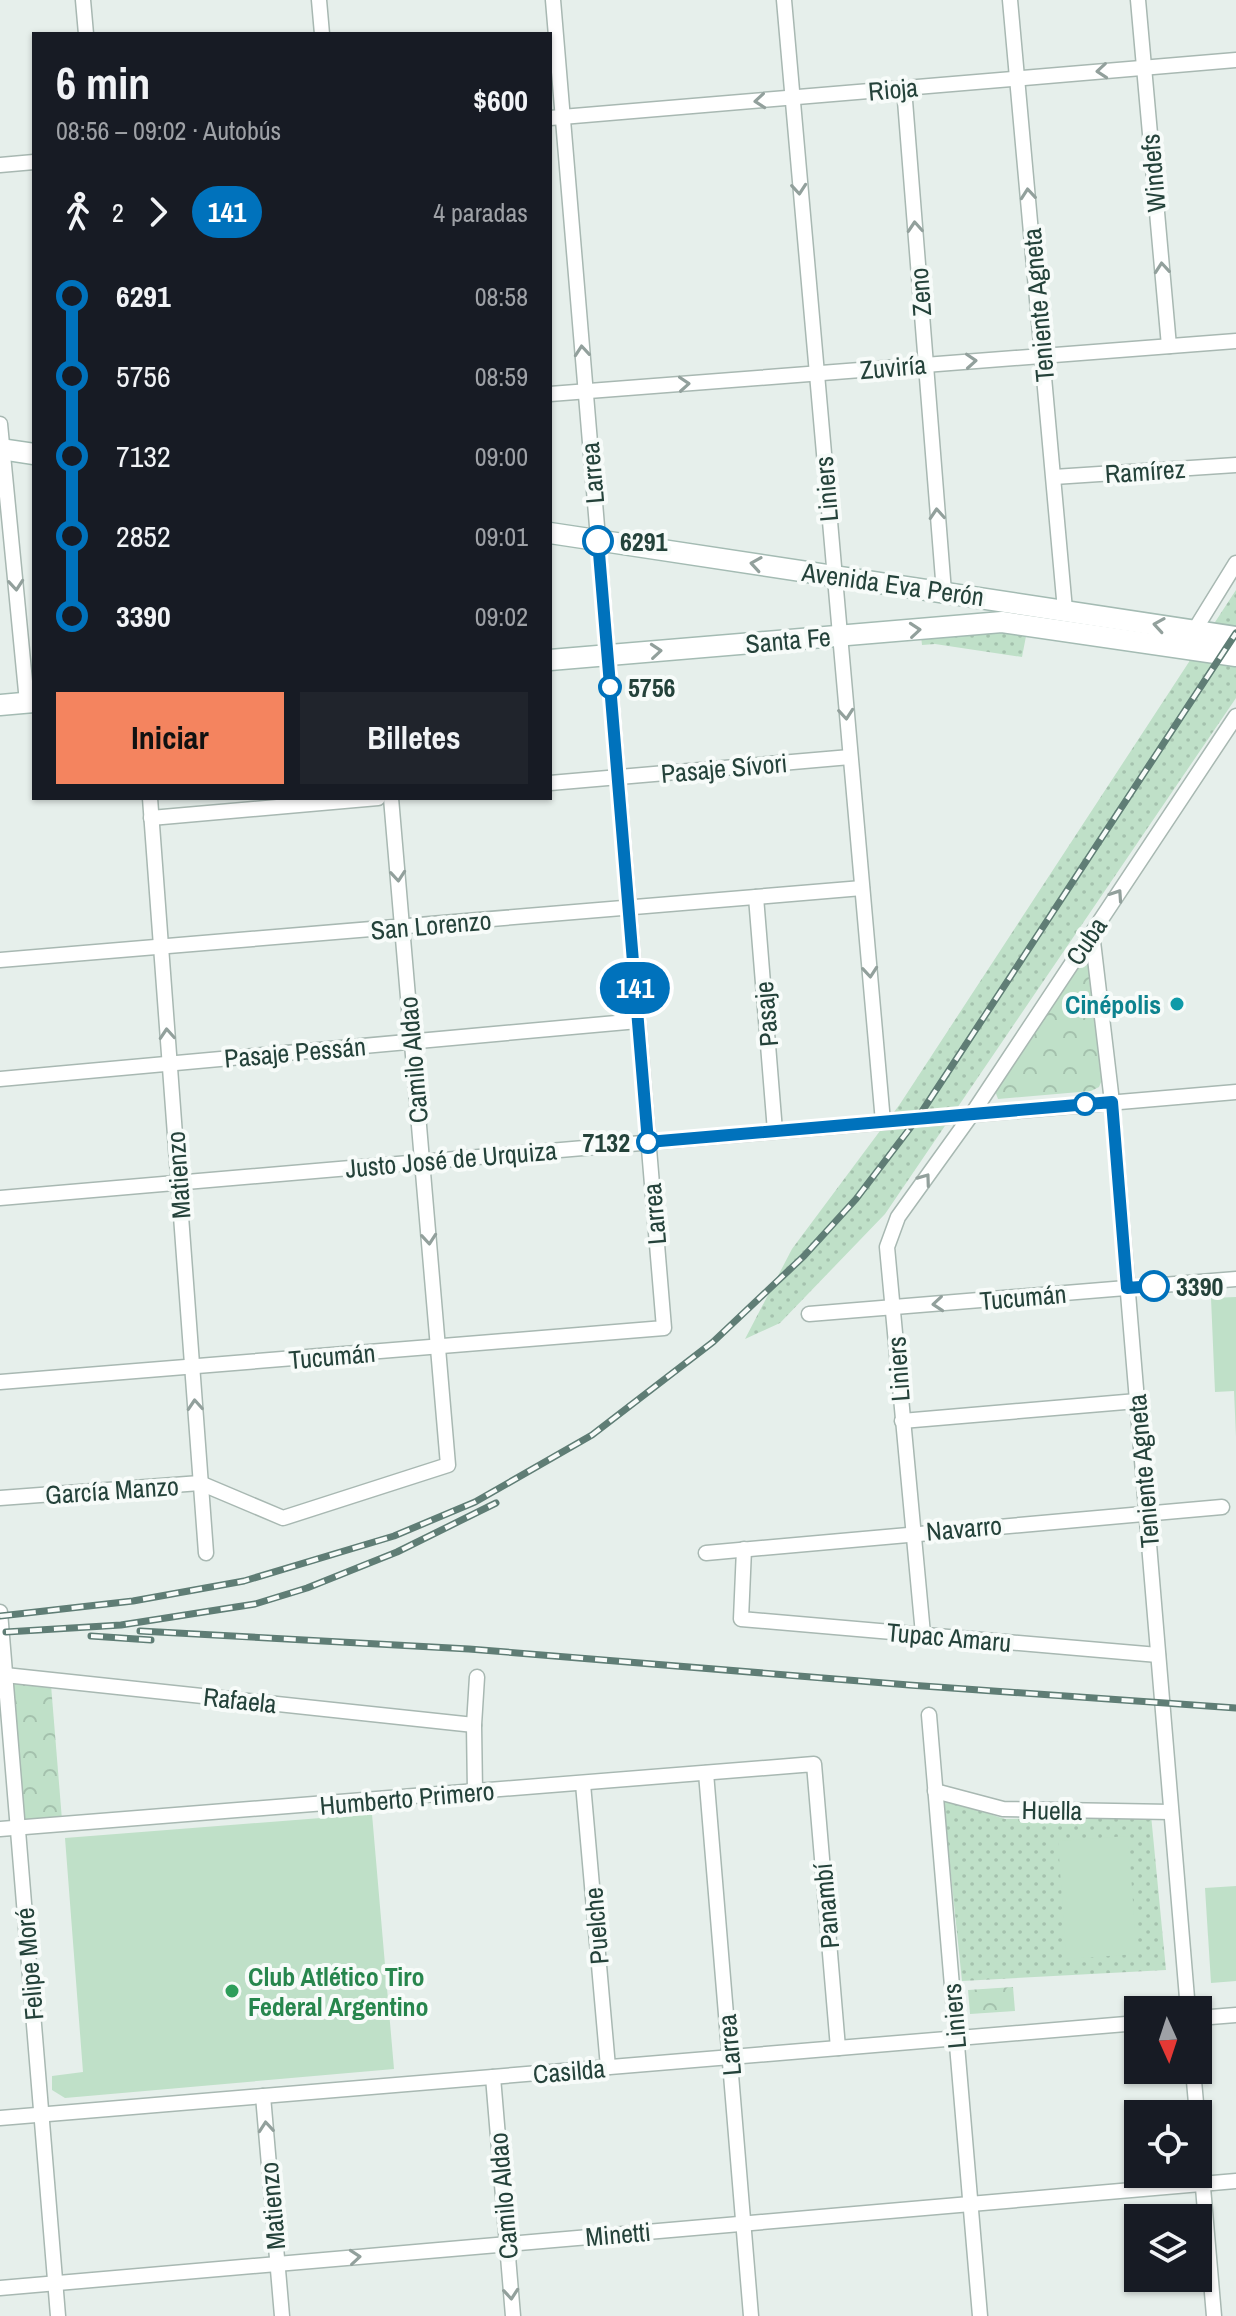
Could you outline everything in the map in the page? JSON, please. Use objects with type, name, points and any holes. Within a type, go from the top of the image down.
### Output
[{"type":"main road","points":[[1,449],[32,454]]},
{"type":"main road","name":"Avenida Eva Perón","points":[[552,533],[1236,637]]},
{"type":"main road","name":"Santa Fe","points":[[552,660],[1002,622],[1236,656]]},
{"type":"main road","points":[[0,705],[30,702]]},
{"type":"street","points":[[83,0],[86,32]]},
{"type":"street","points":[[319,0],[322,32]]},
{"type":"street","name":"Larrea","points":[[553,0],[556,118],[586,391],[664,1328]]},
{"type":"street","name":"Liniers","points":[[784,0],[883,1122]]},
{"type":"street","name":"Teniente Agneta","points":[[1010,0],[1065,610]]},
{"type":"street","name":"Windefs","points":[[1138,0],[1169,346]]},
{"type":"street","name":"Rioja","points":[[556,118],[1236,60]]},
{"type":"street","name":"Zeno","points":[[904,88],[944,592]]},
{"type":"street","points":[[0,165],[32,162]]},
{"type":"street","name":"Zuviría","points":[[552,394],[1236,341]]},
{"type":"street","points":[[0,424],[30,702]]},
{"type":"street","points":[[1,449],[32,441]]},
{"type":"street","name":"Ramírez","points":[[1054,477],[1236,465]]},
{"type":"street","points":[[1194,631],[1236,563]]},
{"type":"street","name":"Cuba","points":[[887,1247],[898,1217],[972,1114],[1236,716]]},
{"type":"street","name":"Pasaje Sívori","points":[[552,783],[850,757]]},
{"type":"street","name":"Matienzo","points":[[150,800],[206,1553]]},
{"type":"street","points":[[151,818],[355,800]]},
{"type":"street","name":"Camilo Aldao","points":[[391,800],[448,1465]]},
{"type":"street","name":"San Lorenzo","points":[[0,960],[862,888]]},
{"type":"street","name":"Pasaje","points":[[756,897],[775,1131]]},
{"type":"street","name":"Teniente Agneta","points":[[1092,933],[1112,1102],[1187,1996]]},
{"type":"street","name":"Pasaje Pessán","points":[[0,1079],[638,1021]]},
{"type":"street","name":"Justo José de Urquiza","points":[[0,1198],[1236,1092]]},
{"type":"street","name":"Liniers","points":[[887,1247],[923,1634]]},
{"type":"street","name":"Tucumán","points":[[809,1314],[1236,1279]]},
{"type":"street","name":"Tucumán","points":[[0,1382],[664,1328]]},
{"type":"street","points":[[902,1421],[1137,1401]]},
{"type":"street","name":"García Manzo","points":[[0,1498],[200,1483],[283,1518],[448,1465]]},
{"type":"street","name":"Navarro","points":[[706,1553],[1222,1507]]},
{"type":"street","name":"Tupac Amaru","points":[[744,1549],[741,1619],[1158,1655]]},
{"type":"street","name":"Felipe Moré","points":[[0,1612],[58,2316]]},
{"type":"street","name":"Rafaela","points":[[5,1675],[474,1725]]},
{"type":"street","points":[[475,1792],[477,1677]]},
{"type":"street","name":"Liniers","points":[[929,1715],[980,2316]]},
{"type":"street","name":"Humberto Primero","points":[[0,1829],[814,1764]]},
{"type":"street","name":"Panambí","points":[[814,1764],[838,2048]]},
{"type":"street","name":"Larrea","points":[[706,1773],[751,2316]]},
{"type":"street","name":"Puelche","points":[[583,1784],[608,2067]]},
{"type":"street","name":"Huella","points":[[935,1791],[1003,1809],[1171,1812]]},
{"type":"street","points":[[1212,2017],[1236,2015]]},
{"type":"street","name":"Casilda","points":[[0,2118],[1124,2024]]},
{"type":"street","name":"Camilo Aldao","points":[[493,2077],[513,2316]]},
{"type":"street","name":"Matienzo","points":[[263,2096],[282,2316]]},
{"type":"street","name":"Minetti","points":[[1212,2183],[1236,2181]]},
{"type":"street","name":"Minetti","points":[[0,2288],[1156,2188]]},
{"type":"street","points":[[1203,2188],[1214,2316]]},
{"type":"green space","points":[[1236,590],[1236,698],[885,1214],[780,1323],[745,1339],[792,1249],[900,1104]]},
{"type":"green space","points":[[1007,629],[1027,631],[1022,657],[935,644],[922,645],[921,636]]},
{"type":"green space","points":[[1084,955],[1092,956],[1103,1078],[1099,1087],[1091,1091],[998,1099],[995,1091]]},
{"type":"green space","points":[[1236,1297],[1236,1437],[1234,1391],[1215,1392],[1211,1298]]},
{"type":"green space","points":[[12,1682],[51,1685],[62,1820],[23,1823]]},
{"type":"green space","points":[[943,1799],[1005,1819],[1151,1815],[1166,1970],[962,1981]]},
{"type":"green space","name":"Club Atlético Tiro Federal Argentino","points":[[372,1814],[394,2069],[65,2098],[52,2090],[52,2076],[83,2072],[65,1838]]},
{"type":"green space","points":[[1128,1836],[1137,1954],[1066,1959],[1058,1841]]},
{"type":"green space","points":[[1236,1886],[1236,1981],[1211,1983],[1205,1888]]},
{"type":"green space","points":[[1013,1987],[1015,2011],[970,2014],[968,1990]]},
{"type":"railway","points":[[0,1616],[133,1601],[244,1581],[394,1536],[475,1502],[592,1435],[713,1342],[804,1256],[856,1199],[917,1119],[1236,633]]},
{"type":"railway","points":[[6,1632],[121,1625],[255,1604],[307,1588],[397,1552],[496,1503]]},
{"type":"railway","points":[[140,1631],[469,1649],[1236,1708]]},
{"type":"railway","points":[[91,1636],[151,1640]]},
{"type":"bus line","name":"141","points":[[598,541],[648,1142],[1112,1102],[1127,1288],[1154,1286]]},
{"type":"place","name":"6291","points":[[598,541]]},
{"type":"place","name":"5756","points":[[610,687]]},
{"type":"place","name":"Cinépolis","points":[[1177,1004]]},
{"type":"place","name":"7132","points":[[648,1142]]},
{"type":"place","name":"3390","points":[[1154,1286]]},
{"type":"place","name":"Club Atlético Tiro Federal Argentino","points":[[232,1991]]}]
